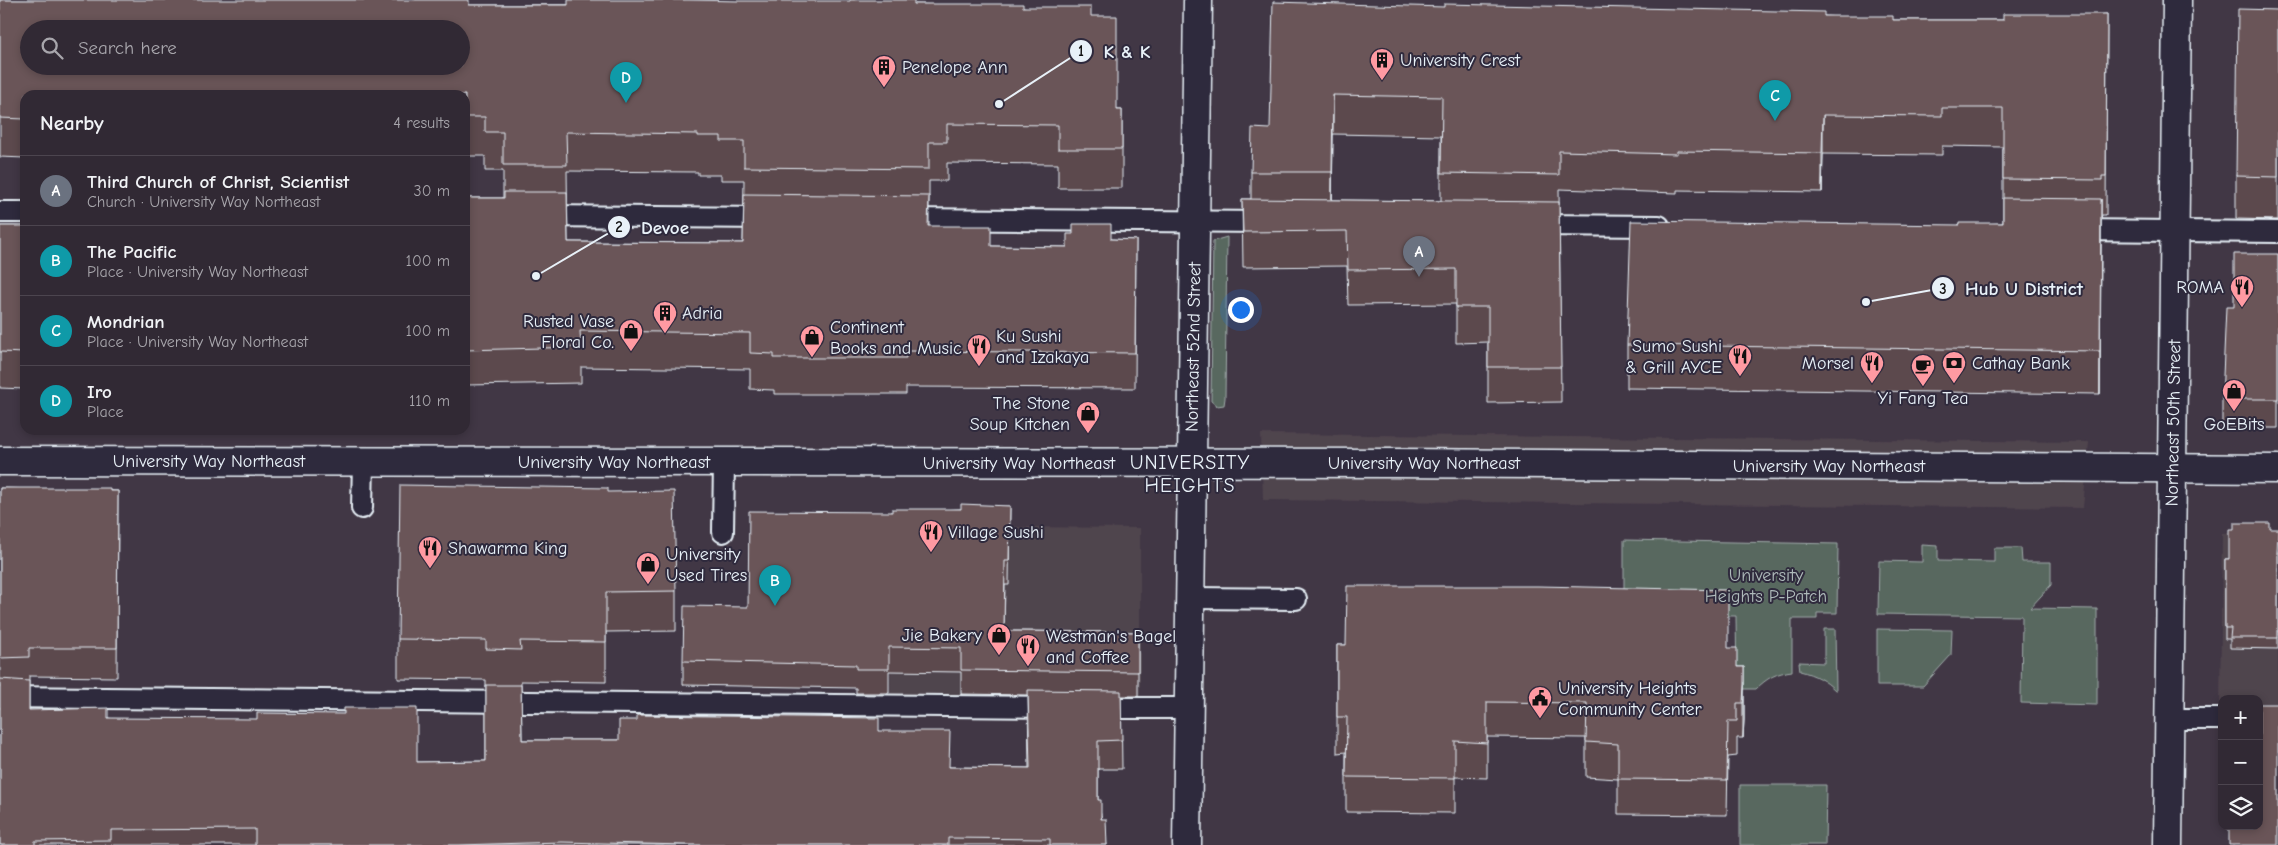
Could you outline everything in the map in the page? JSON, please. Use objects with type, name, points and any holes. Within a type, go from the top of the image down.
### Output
[{"type":"street","name":"Northeast 52nd Street","points":[[1187,845],[1198,0]]},
{"type":"street","name":"Northeast 50th Street","points":[[2168,845],[2177,0]]},
{"type":"street","name":"University Way Northeast","points":[[0,461],[1191,463],[2278,469]]},
{"type":"lane","points":[[0,212],[20,212]]},
{"type":"lane","points":[[524,216],[792,218]]},
{"type":"lane","points":[[881,219],[1289,222]]},
{"type":"lane","points":[[1513,224],[1681,226]]},
{"type":"lane","points":[[2057,230],[2278,232]]},
{"type":"lane","points":[[362,508],[363,461]]},
{"type":"lane","points":[[723,532],[724,462]]},
{"type":"lane","points":[[1190,598],[1296,599]]},
{"type":"lane","points":[[0,697],[1188,708]]},
{"type":"lane","points":[[2169,719],[2218,719]]},
{"type":"shaded area","points":[[1261,434],[2089,442],[2083,508],[1263,500]]},
{"type":"shaded area","points":[[897,526],[1140,528],[1140,704],[890,704],[892,528]]},
{"type":"shaded area","points":[[2222,533],[2278,533],[2278,714],[2263,714],[2263,695],[2220,695]]},
{"type":"green space","points":[[1227,237],[1225,398],[1224,405],[1217,406],[1211,401],[1213,241]]},
{"type":"green space","name":"University Heights P-Patch","points":[[1624,540],[1838,544],[1837,613],[1817,613],[1817,619],[1792,619],[1792,671],[1772,677],[1756,689],[1737,689],[1736,616],[1624,615]]},
{"type":"green space","points":[[1922,545],[1938,546],[1938,561],[1994,562],[1994,548],[2021,548],[2022,562],[2051,562],[2051,585],[2030,608],[2097,609],[2097,705],[2021,703],[2022,616],[1878,614],[1879,561],[1922,562]]},
{"type":"green space","points":[[1824,629],[1835,629],[1836,691],[1820,678],[1800,671],[1799,662],[1824,663]]},
{"type":"green space","points":[[1877,629],[1952,630],[1951,655],[1923,686],[1877,686]]},
{"type":"green space","points":[[1740,785],[1826,785],[1825,845],[1740,845]]},
{"type":"building","points":[[0,0],[469,0],[469,5],[568,5],[568,0],[914,0],[914,4],[1023,4],[1023,7],[1091,7],[1091,16],[1117,16],[1117,110],[1122,110],[1122,149],[1058,149],[1058,125],[947,124],[947,142],[929,142],[929,169],[744,167],[744,141],[721,141],[721,136],[566,132],[567,165],[503,165],[503,132],[485,132],[485,117],[470,117],[470,90],[20,90],[20,119],[0,118]]},
{"type":"building","points":[[1273,2],[1444,7],[1444,4],[1824,12],[1824,16],[1893,16],[1893,20],[2003,20],[2003,14],[2107,14],[2106,176],[2102,176],[2102,180],[2003,179],[2003,108],[1942,108],[1942,116],[1823,115],[1822,153],[1677,151],[1677,154],[1559,151],[1559,175],[1441,173],[1442,97],[1333,95],[1332,172],[1251,172],[1252,128],[1270,129]]},
{"type":"building","points":[[2238,9],[2278,10],[2278,177],[2236,176]]},
{"type":"building","points":[[504,192],[567,192],[568,242],[743,243],[744,194],[929,196],[928,226],[991,226],[991,246],[1067,247],[1067,234],[1073,234],[1073,224],[1111,224],[1111,239],[1136,240],[1135,353],[906,351],[906,358],[774,358],[774,354],[750,353],[750,333],[580,331],[581,347],[470,350],[470,198],[504,198]]},
{"type":"building","points":[[2003,198],[2101,199],[2100,351],[1627,345],[1631,221],[1959,225],[1959,223],[2003,223]]},
{"type":"building","points":[[1242,199],[1559,202],[1561,367],[1488,367],[1488,307],[1456,307],[1456,269],[1348,270],[1347,231],[1243,232]]},
{"type":"building","points":[[0,226],[20,226],[20,353],[0,352]]},
{"type":"building","points":[[2234,254],[2278,254],[2278,399],[2222,399],[2226,307],[2234,307]]},
{"type":"building","points":[[400,485],[608,488],[608,492],[674,491],[676,591],[606,592],[606,642],[520,641],[521,650],[486,649],[486,640],[398,639]]},
{"type":"building","points":[[0,488],[110,488],[110,491],[118,491],[117,648],[29,648],[29,657],[0,658]]},
{"type":"building","points":[[961,504],[1010,506],[1009,561],[1005,561],[1004,631],[1138,632],[1138,672],[961,670],[961,648],[889,647],[889,669],[856,669],[856,665],[683,661],[684,606],[748,607],[749,511],[892,512],[892,509],[961,509]]},
{"type":"building","points":[[2234,523],[2270,523],[2270,529],[2278,529],[2278,638],[2230,638],[2231,628],[2225,628],[2225,559],[2229,559],[2229,529],[2234,529]]},
{"type":"building","name":"University Heights Community Center","points":[[1347,586],[1538,586],[1728,590],[1728,648],[1737,648],[1737,667],[1744,667],[1744,685],[1743,703],[1737,703],[1737,721],[1728,721],[1727,780],[1618,779],[1618,744],[1586,742],[1587,703],[1487,702],[1487,743],[1455,741],[1455,778],[1346,777],[1347,717],[1337,717],[1337,645],[1346,645]]},
{"type":"building","points":[[0,679],[29,681],[29,710],[108,708],[108,718],[257,719],[257,713],[344,714],[344,708],[417,708],[417,762],[486,761],[486,685],[521,685],[522,740],[619,740],[619,720],[637,720],[637,715],[879,718],[879,731],[950,731],[949,767],[1030,768],[1028,690],[1121,691],[1122,740],[1098,741],[1098,800],[1101,800],[1101,819],[1106,819],[1107,845],[1050,845],[1050,839],[948,838],[948,845],[684,845],[562,842],[459,845],[255,845],[255,829],[111,830],[111,840],[35,841],[35,845],[0,845]]},
{"type":"building","points":[[2263,704],[2278,704],[2278,845],[2229,845],[2229,830],[2263,830]]},
{"type":"place","name":"University Crest","points":[[1382,81]]},
{"type":"place","name":"Penelope Ann","points":[[884,88]]},
{"type":"place","name":"Iro","points":[[626,103]]},
{"type":"place","name":"K & K","points":[[999,104]]},
{"type":"place","name":"Mondrian","points":[[1775,121]]},
{"type":"place","name":"Devoe","points":[[536,276]]},
{"type":"place","name":"Third Church of Christ, Scientist","points":[[1419,277]]},
{"type":"place","name":"Hub U District","points":[[1866,302]]},
{"type":"place","name":"ROMA","points":[[2242,308]]},
{"type":"place","name":"Adria","points":[[665,334]]},
{"type":"place","name":"Rusted Vase Floral Co.","points":[[631,352]]},
{"type":"place","name":"Continent Books and Music","points":[[812,358]]},
{"type":"place","name":"Ku Sushi and Izakaya","points":[[979,367]]},
{"type":"place","name":"Sumo Sushi & Grill AYCE","points":[[1740,377]]},
{"type":"place","name":"Morsel","points":[[1872,384]]},
{"type":"place","name":"Cathay Bank","points":[[1954,384]]},
{"type":"place","name":"Yi Fang Tea","points":[[1923,387]]},
{"type":"place","name":"GoEBits","points":[[2234,412]]},
{"type":"place","name":"The Stone Soup Kitchen","points":[[1088,434]]},
{"type":"place","name":"Village Sushi","points":[[931,553]]},
{"type":"place","name":"Shawarma King","points":[[430,569]]},
{"type":"place","name":"University Used Tires","points":[[648,585]]},
{"type":"place","name":"The Pacific","points":[[775,606]]},
{"type":"place","name":"Jie Bakery","points":[[999,656]]},
{"type":"place","name":"Westman's Bagel and Coffee","points":[[1028,667]]},
{"type":"place","name":"University Heights Community Center","points":[[1540,719]]},
{"type":"district","name":"UNIVERSITY HEIGHTS","points":[[1190,474]]}]
